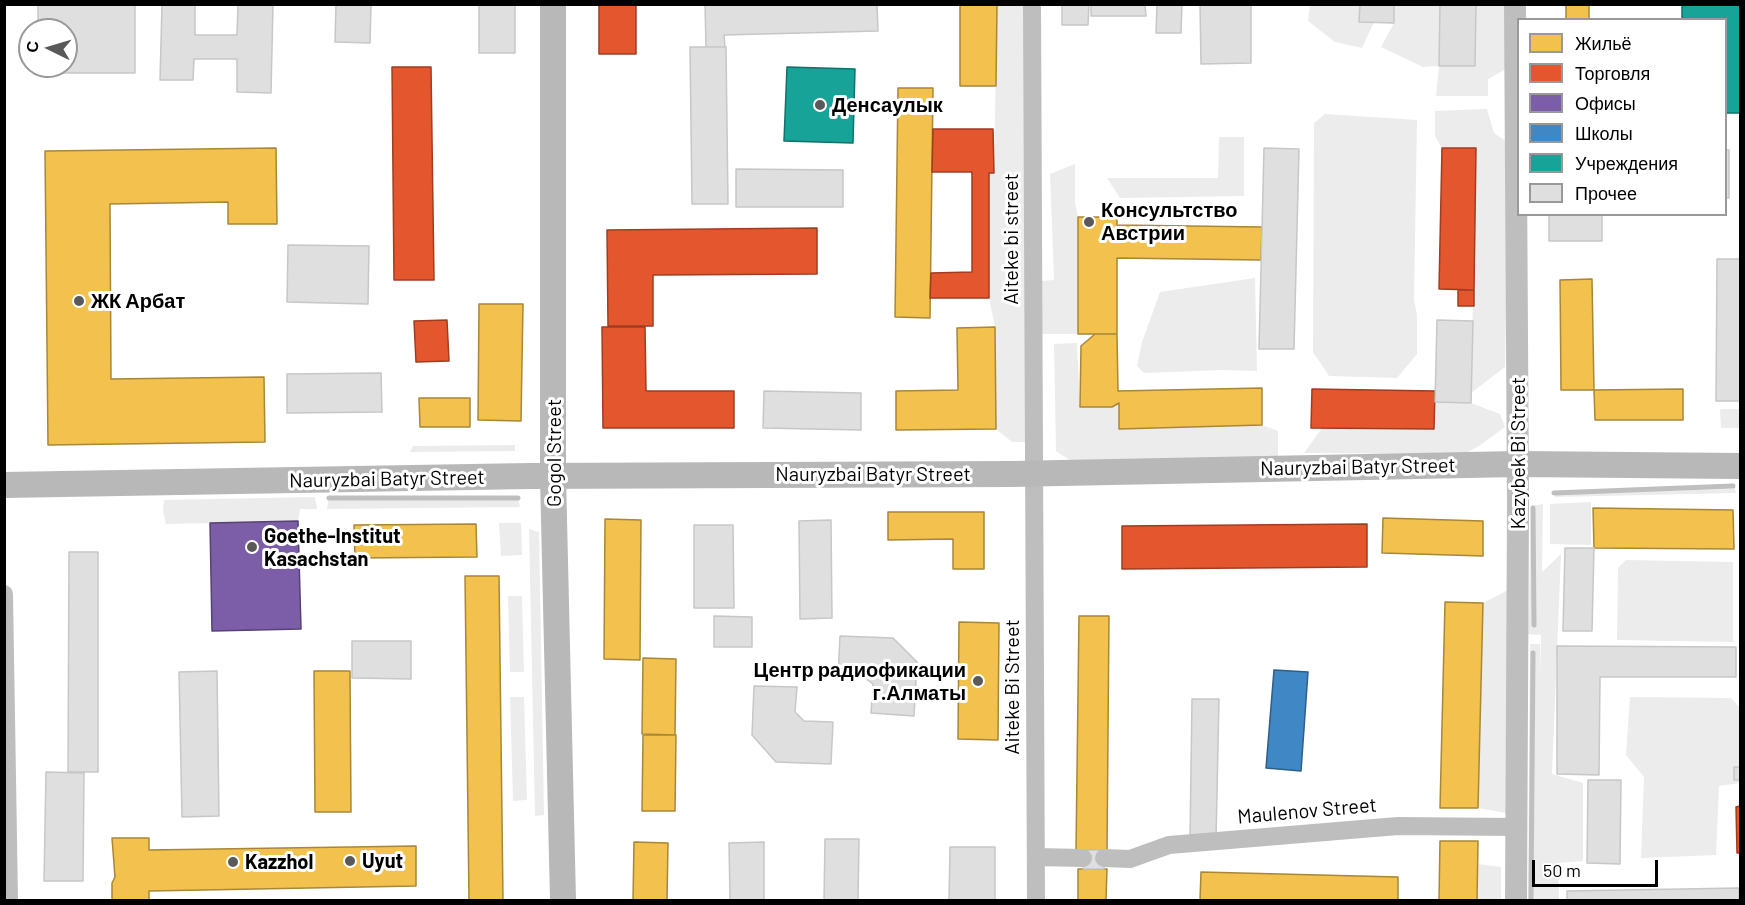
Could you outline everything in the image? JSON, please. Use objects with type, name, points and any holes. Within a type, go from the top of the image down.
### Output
[{"type":"main road","name":"Gogol Street","points":[[553,4],[553,477],[562,900]]},
{"type":"main road","name":"Nauryzbai Batyr Street","points":[[4,485],[553,477],[1033,474],[1518,464],[1740,466]]},
{"type":"street","name":"Aiteke bi street","points":[[1032,4],[1033,474]]},
{"type":"street","name":"Kazybek Bi Street","points":[[1515,4],[1518,464],[1516,900]]},
{"type":"street","name":"Aiteke Bi Street","points":[[1033,474],[1036,900]]},
{"type":"street","points":[[4,594],[9,900]]},
{"type":"street","name":"Maulenov Street","points":[[1104,858],[1130,859],[1169,845],[1398,826],[1516,827]]},
{"type":"street","points":[[1036,857],[1083,858]]},
{"type":"shaded area","points":[[1360,4],[1359,22],[1374,22],[1362,48],[1335,42],[1308,21],[1310,5]]},
{"type":"shaded area","points":[[997,5],[1032,5],[1033,442],[1012,442],[996,429],[995,327],[989,298],[989,173],[994,172]]},
{"type":"shaded area","points":[[1394,5],[1440,5],[1440,66],[1475,66],[1476,5],[1510,5],[1510,67],[1488,79],[1488,96],[1436,96],[1439,66],[1423,67],[1381,47],[1394,23]]},
{"type":"shaded area","points":[[1487,109],[1494,133],[1509,143],[1505,367],[1471,393],[1476,149],[1442,148],[1435,136],[1435,111]]},
{"type":"shaded area","points":[[1325,114],[1417,120],[1414,300],[1417,315],[1417,354],[1397,378],[1329,376],[1313,352],[1314,123]]},
{"type":"shaded area","points":[[1219,137],[1244,137],[1244,196],[1120,198],[1107,178],[1218,178]]},
{"type":"shaded area","points":[[1075,164],[1075,202],[1078,217],[1078,334],[1041,334],[1041,281],[1054,280],[1050,174]]},
{"type":"shaded area","points":[[1255,278],[1257,371],[1144,373],[1137,366],[1142,342],[1160,292]]},
{"type":"shaded area","points":[[1077,343],[1080,407],[1112,407],[1119,403],[1119,429],[1262,425],[1278,431],[1278,459],[1071,461],[1056,451],[1054,344]]},
{"type":"shaded area","points":[[1435,402],[1471,403],[1500,414],[1505,427],[1464,454],[1304,453],[1322,428],[1434,429]]},
{"type":"shaded area","points":[[1720,409],[1740,409],[1740,428],[1721,428]]},
{"type":"shaded area","points":[[515,445],[515,451],[410,452],[413,446]]},
{"type":"shaded area","points":[[1735,489],[1736,493],[1555,497],[1555,493]]},
{"type":"shaded area","points":[[315,497],[317,509],[300,509],[298,521],[166,524],[163,510],[164,500]]},
{"type":"shaded area","points":[[329,498],[518,498],[520,507],[327,509]]},
{"type":"shaded area","points":[[1591,502],[1591,545],[1550,544],[1550,504]]},
{"type":"shaded area","points":[[1543,504],[1542,572],[1561,554],[1552,774],[1583,783],[1583,861],[1558,863],[1559,900],[1528,900],[1530,644],[1540,644],[1540,678],[1541,635],[1528,634],[1531,506]]},
{"type":"shaded area","points":[[499,523],[521,523],[522,555],[501,556]]},
{"type":"shaded area","points":[[529,529],[539,532],[544,815],[535,816]]},
{"type":"shaded area","points":[[1626,560],[1733,562],[1733,642],[1617,640],[1618,568]]},
{"type":"shaded area","points":[[1508,590],[1506,813],[1478,808],[1483,603]]},
{"type":"shaded area","points":[[508,596],[522,596],[524,672],[510,672]]},
{"type":"shaded area","points":[[510,697],[524,697],[527,800],[513,801]]},
{"type":"shaded area","points":[[1630,697],[1731,698],[1740,708],[1740,783],[1719,786],[1716,855],[1641,858],[1644,777],[1626,755]]},
{"type":"shaded area","points":[[1478,864],[1501,867],[1501,900],[1477,900]]},
{"type":"building: Жильё","points":[[960,4],[997,4],[996,86],[960,86]]},
{"type":"building: Жильё","points":[[1566,4],[1589,4],[1589,18],[1566,18]]},
{"type":"building: Жильё","points":[[898,88],[933,88],[930,318],[895,317]]},
{"type":"building: Жильё","name":"ЖК Арбат","points":[[276,148],[277,224],[228,224],[228,202],[110,204],[111,379],[264,377],[265,442],[48,445],[45,151]]},
{"type":"building: Жильё","points":[[1078,217],[1117,217],[1117,225],[1262,227],[1261,260],[1117,258],[1117,334],[1078,334]]},
{"type":"building: Жильё","points":[[1592,279],[1594,390],[1561,390],[1560,280]]},
{"type":"building: Жильё","points":[[479,304],[523,304],[521,421],[478,420]]},
{"type":"building: Жильё","points":[[995,327],[996,429],[896,430],[896,391],[958,390],[957,328]]},
{"type":"building: Жильё","points":[[1095,334],[1117,334],[1118,391],[1262,388],[1262,425],[1119,429],[1119,403],[1112,407],[1080,407],[1081,346]]},
{"type":"building: Жильё","points":[[1683,389],[1683,420],[1595,420],[1594,390]]},
{"type":"building: Жильё","points":[[419,398],[470,398],[470,427],[420,427]]},
{"type":"building: Жильё","points":[[1593,508],[1733,510],[1734,549],[1594,548]]},
{"type":"building: Жильё","points":[[888,512],[984,512],[984,569],[953,569],[953,539],[888,540]]},
{"type":"building: Жильё","points":[[1383,518],[1483,521],[1483,556],[1382,553]]},
{"type":"building: Жильё","points":[[605,519],[641,520],[640,660],[604,659]]},
{"type":"building: Жильё","points":[[476,524],[477,557],[355,558],[354,525]]},
{"type":"building: Жильё","points":[[465,576],[499,576],[503,900],[469,900]]},
{"type":"building: Жильё","points":[[1445,602],[1483,603],[1478,808],[1440,808]]},
{"type":"building: Жильё","points":[[1079,616],[1109,616],[1107,850],[1076,850]]},
{"type":"building: Жильё","name":"Центр радиофикации г.Алматы","points":[[959,622],[999,623],[998,740],[958,739]]},
{"type":"building: Жильё","points":[[643,658],[676,659],[675,735],[642,734]]},
{"type":"building: Жильё","points":[[314,671],[350,671],[351,812],[315,812]]},
{"type":"building: Жильё","points":[[643,735],[676,735],[675,811],[642,811]]},
{"type":"building: Жильё","points":[[112,838],[149,838],[149,850],[416,846],[416,886],[149,891],[149,900],[112,900],[112,883],[115,877]]},
{"type":"building: Жильё","points":[[1440,841],[1478,841],[1477,900],[1439,900]]},
{"type":"building: Жильё","points":[[634,842],[668,843],[667,900],[633,900]]},
{"type":"building: Жильё","points":[[1078,869],[1107,869],[1106,900],[1078,900]]},
{"type":"building: Жильё","points":[[1201,872],[1398,877],[1398,900],[1200,900]]},
{"type":"building: Торговля","points":[[599,4],[636,4],[636,54],[599,54]]},
{"type":"building: Торговля","points":[[392,67],[431,67],[434,280],[394,280]]},
{"type":"building: Торговля","points":[[933,129],[993,129],[994,173],[989,173],[989,298],[930,298],[931,273],[972,272],[972,172],[932,172]]},
{"type":"building: Торговля","points":[[1442,148],[1476,148],[1474,290],[1439,289]]},
{"type":"building: Торговля","points":[[817,228],[817,274],[653,275],[653,326],[608,326],[607,230]]},
{"type":"building: Торговля","points":[[1458,290],[1474,290],[1474,306],[1458,306]]},
{"type":"building: Торговля","points":[[447,320],[449,361],[416,362],[414,321]]},
{"type":"building: Торговля","points":[[602,327],[645,327],[646,391],[734,391],[734,428],[603,428]]},
{"type":"building: Торговля","points":[[1312,389],[1435,391],[1434,429],[1311,428]]},
{"type":"building: Торговля","points":[[1367,524],[1367,567],[1122,569],[1122,526]]},
{"type":"building: Торговля","points":[[1740,806],[1740,853],[1737,853],[1736,807]]},
{"type":"building: Офисы","points":[[298,521],[301,629],[212,631],[210,523]]},
{"type":"building: Школы","points":[[1274,670],[1308,672],[1301,771],[1266,768]]},
{"type":"building: Учреждения","points":[[1682,4],[1740,4],[1740,113],[1727,113],[1727,18],[1682,18]]},
{"type":"building: Учреждения","name":"Денсаулык","points":[[787,67],[855,69],[853,143],[784,141]]},
{"type":"building: Прочее","points":[[38,4],[135,4],[135,73],[78,73],[78,18],[38,18]]},
{"type":"building: Прочее","points":[[162,4],[195,4],[195,35],[237,35],[238,4],[273,4],[271,93],[237,92],[237,59],[194,59],[193,80],[160,80]]},
{"type":"building: Прочее","points":[[336,4],[371,4],[370,43],[335,42]]},
{"type":"building: Прочее","points":[[479,4],[515,4],[515,53],[479,53]]},
{"type":"building: Прочее","points":[[705,4],[877,4],[878,31],[724,35],[725,47],[706,47]]},
{"type":"building: Прочее","points":[[1062,4],[1089,4],[1088,25],[1062,25]]},
{"type":"building: Прочее","points":[[1091,4],[1145,4],[1146,16],[1091,16]]},
{"type":"building: Прочее","points":[[1157,4],[1182,4],[1181,33],[1156,33]]},
{"type":"building: Прочее","points":[[1200,4],[1251,4],[1251,63],[1201,64]]},
{"type":"building: Прочее","points":[[1360,4],[1394,4],[1394,23],[1359,22]]},
{"type":"building: Прочее","points":[[1440,4],[1476,4],[1475,66],[1439,66]]},
{"type":"building: Прочее","points":[[690,47],[726,47],[728,204],[692,204]]},
{"type":"building: Прочее","points":[[1264,148],[1299,149],[1294,349],[1259,349]]},
{"type":"building: Прочее","points":[[1727,150],[1729,150],[1729,198],[1727,198]]},
{"type":"building: Прочее","points":[[736,169],[843,170],[843,207],[736,207]]},
{"type":"building: Прочее","points":[[1549,216],[1602,216],[1602,241],[1549,241]]},
{"type":"building: Прочее","points":[[288,245],[369,246],[368,304],[287,302]]},
{"type":"building: Прочее","points":[[1717,259],[1740,259],[1740,401],[1716,401]]},
{"type":"building: Прочее","points":[[1437,320],[1473,321],[1471,403],[1435,402]]},
{"type":"building: Прочее","points":[[381,373],[382,412],[287,413],[287,374]]},
{"type":"building: Прочее","points":[[764,391],[861,393],[861,430],[763,428]]},
{"type":"building: Прочее","points":[[831,520],[832,618],[800,619],[799,521]]},
{"type":"building: Прочее","points":[[694,525],[733,525],[734,608],[694,608]]},
{"type":"building: Прочее","points":[[1565,548],[1594,548],[1592,631],[1563,631]]},
{"type":"building: Прочее","points":[[69,552],[98,552],[98,772],[68,772]]},
{"type":"building: Прочее","points":[[714,616],[752,617],[752,647],[714,647]]},
{"type":"building: Прочее","points":[[840,636],[893,638],[917,662],[914,716],[871,713],[873,684],[866,679],[838,677]]},
{"type":"building: Прочее","points":[[352,641],[411,641],[411,679],[352,678]]},
{"type":"building: Прочее","points":[[1557,646],[1736,647],[1736,677],[1600,677],[1599,775],[1557,774]]},
{"type":"building: Прочее","points":[[217,671],[219,816],[182,817],[179,672]]},
{"type":"building: Прочее","points":[[754,686],[797,687],[795,712],[804,721],[833,722],[831,764],[776,762],[752,735]]},
{"type":"building: Прочее","points":[[1192,699],[1219,699],[1216,839],[1190,839]]},
{"type":"building: Прочее","points":[[1734,767],[1740,767],[1740,780],[1734,780]]},
{"type":"building: Прочее","points":[[46,772],[84,773],[83,881],[44,881]]},
{"type":"building: Прочее","points":[[1588,780],[1621,780],[1620,864],[1587,863]]},
{"type":"building: Прочее","points":[[825,839],[859,839],[858,900],[824,900]]},
{"type":"building: Прочее","points":[[764,842],[764,900],[730,900],[729,843]]},
{"type":"building: Прочее","points":[[950,847],[995,847],[995,900],[949,900]]},
{"type":"building: Прочее","points":[[1083,850],[1104,850],[1104,869],[1083,869]]},
{"type":"building: Прочее","points":[[1739,888],[1739,900],[1567,900],[1567,891]]},
{"type":"waterway","points":[[1554,493],[1733,486]]},
{"type":"waterway","points":[[329,498],[518,498]]},
{"type":"waterway","points":[[1533,508],[1534,625]]},
{"type":"waterway","points":[[1531,900],[1533,653]]},
{"type":"place","name":"Денсаулык","points":[[820,105]]},
{"type":"place","name":"Консультство Австрии","points":[[1089,222]]},
{"type":"place","name":"ЖК Арбат","points":[[79,301]]},
{"type":"place","name":"Goethe-Institut Kasachstan","points":[[252,547]]},
{"type":"place","name":"Центр радиофикации г.Алматы","points":[[978,681]]},
{"type":"place","name":"Uyut","points":[[350,861]]},
{"type":"place","name":"Kazzhol","points":[[233,862]]}]
